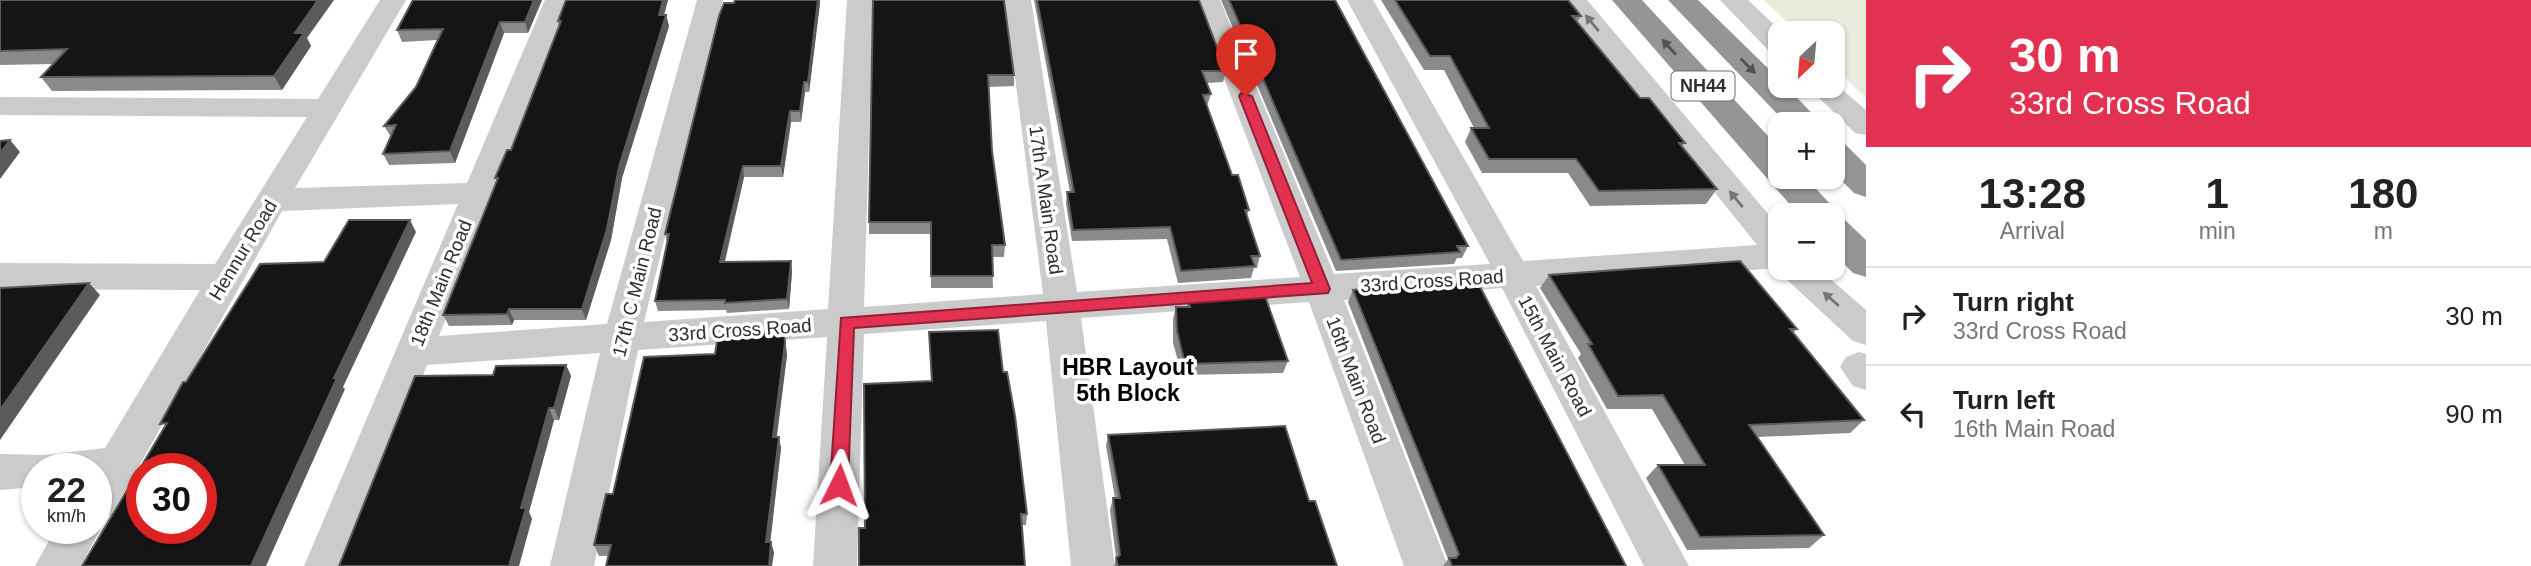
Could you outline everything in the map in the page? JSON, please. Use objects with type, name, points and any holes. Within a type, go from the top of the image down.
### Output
[{"type":"highway","name":"NH44","points":[[1626,0],[1768,158]]},
{"type":"highway","name":"NH44","points":[[1682,0],[1794,112]]},
{"type":"highway","points":[[1845,164],[1866,185]]},
{"type":"highway","points":[[1796,189],[1808,203]]},
{"type":"highway","points":[[1845,242],[1866,263]]},
{"type":"street","name":"Hennur Road","points":[[112,476],[225,277],[393,0]]},
{"type":"street","name":"18th Main Road","points":[[326,566],[558,0]]},
{"type":"street","name":"17th C Main Road","points":[[572,566],[622,338],[710,0]]},
{"type":"street","points":[[835,566],[860,0]]},
{"type":"street","name":"17th A Main Road","points":[[1018,0],[1062,307],[1093,566]]},
{"type":"street","name":"16th Main Road","points":[[1208,0],[1322,289],[1426,566]]},
{"type":"street","name":"15th Main Road","points":[[1360,0],[1513,275],[1667,566]]},
{"type":"street","points":[[1573,0],[1768,239]]},
{"type":"street","points":[[1733,0],[1768,34]]},
{"type":"street","points":[[1834,98],[1866,126]]},
{"type":"street","points":[[0,106],[328,108]]},
{"type":"street","points":[[274,200],[477,193]]},
{"type":"street","name":"33rd Cross Road","points":[[413,352],[1322,289],[1768,255]]},
{"type":"street","points":[[0,276],[225,277]]},
{"type":"street","points":[[1809,280],[1866,331]]},
{"type":"street","points":[[112,465],[119,465]]},
{"type":"street","points":[[0,472],[21,471]]},
{"type":"street","points":[[57,566],[70,544]]},
{"type":"shaded area","points":[[1764,0],[1866,0],[1866,98],[1845,78],[1845,21],[1786,21]]},
{"type":"building","points":[[0,0],[318,0],[295,33],[304,33],[274,76],[41,77],[67,49],[0,51]]},
{"type":"building","points":[[413,0],[534,0],[525,22],[500,22],[450,151],[383,154],[396,125],[384,126],[416,87],[443,29],[397,30]]},
{"type":"building","points":[[566,0],[663,0],[659,15],[666,15],[619,167],[607,229],[582,309],[509,309],[507,314],[443,315],[498,178],[495,178],[507,150],[511,150],[561,21],[558,21]]},
{"type":"building","points":[[735,0],[818,0],[808,82],[804,82],[800,111],[790,111],[781,166],[743,166],[720,262],[791,261],[787,299],[725,303],[725,300],[655,301],[669,234],[665,234],[719,16],[724,3],[734,3]]},
{"type":"building","points":[[873,0],[1004,0],[1014,75],[988,75],[992,151],[1005,245],[992,245],[993,276],[931,276],[931,222],[869,222]]},
{"type":"building","points":[[1037,0],[1199,0],[1226,71],[1202,71],[1211,94],[1203,95],[1232,175],[1238,175],[1249,210],[1245,210],[1260,256],[1251,256],[1255,266],[1181,271],[1170,227],[1073,230],[1067,192],[1074,192]]},
{"type":"building","points":[[1229,0],[1335,0],[1468,246],[1457,246],[1460,252],[1341,260]]},
{"type":"building","points":[[1395,0],[1568,0],[1581,16],[1572,16],[1640,98],[1649,98],[1685,143],[1679,143],[1717,189],[1599,191],[1576,159],[1489,159],[1471,128],[1489,128],[1450,56],[1430,56]]},
{"type":"building","points":[[10,140],[0,153],[0,141]]},
{"type":"building","points":[[349,220],[410,220],[334,378],[337,378],[251,566],[82,566],[95,544],[112,544],[112,516],[126,492],[126,544],[217,544],[217,453],[149,453],[167,423],[160,424],[183,382],[186,382],[260,264],[324,262]]},
{"type":"building","points":[[1740,261],[1797,329],[1790,329],[1864,420],[1749,425],[1824,535],[1700,537],[1658,465],[1705,465],[1663,395],[1618,396],[1588,344],[1592,344],[1549,275]]},
{"type":"building","points":[[1477,281],[1626,566],[1452,566],[1449,558],[1456,558],[1459,554],[1353,290]]},
{"type":"building","points":[[89,283],[0,410],[0,288]]},
{"type":"building","points":[[1265,296],[1288,361],[1185,364],[1177,331],[1176,307],[1190,307],[1188,301]]},
{"type":"building","points":[[998,330],[1003,372],[1007,372],[1015,416],[1027,514],[1021,514],[1025,566],[859,566],[859,528],[865,528],[864,384],[932,381],[929,332]]},
{"type":"building","points":[[784,331],[785,343],[773,437],[779,437],[766,542],[771,542],[769,566],[606,566],[611,545],[594,545],[606,494],[613,494],[644,357],[715,354],[718,335]]},
{"type":"building","points":[[566,365],[554,408],[549,408],[521,508],[526,508],[509,566],[339,566],[415,376],[493,375],[496,366]]},
{"type":"building","points":[[1285,426],[1309,501],[1315,501],[1337,566],[1118,566],[1116,558],[1120,555],[1113,498],[1120,498],[1108,435]]},
{"type":"district","name":"HBR Layout 5th Block","points":[[1128,380]]},
{"type":"route","points":[[839,485],[846,322],[1322,289],[1246,96]]}]
